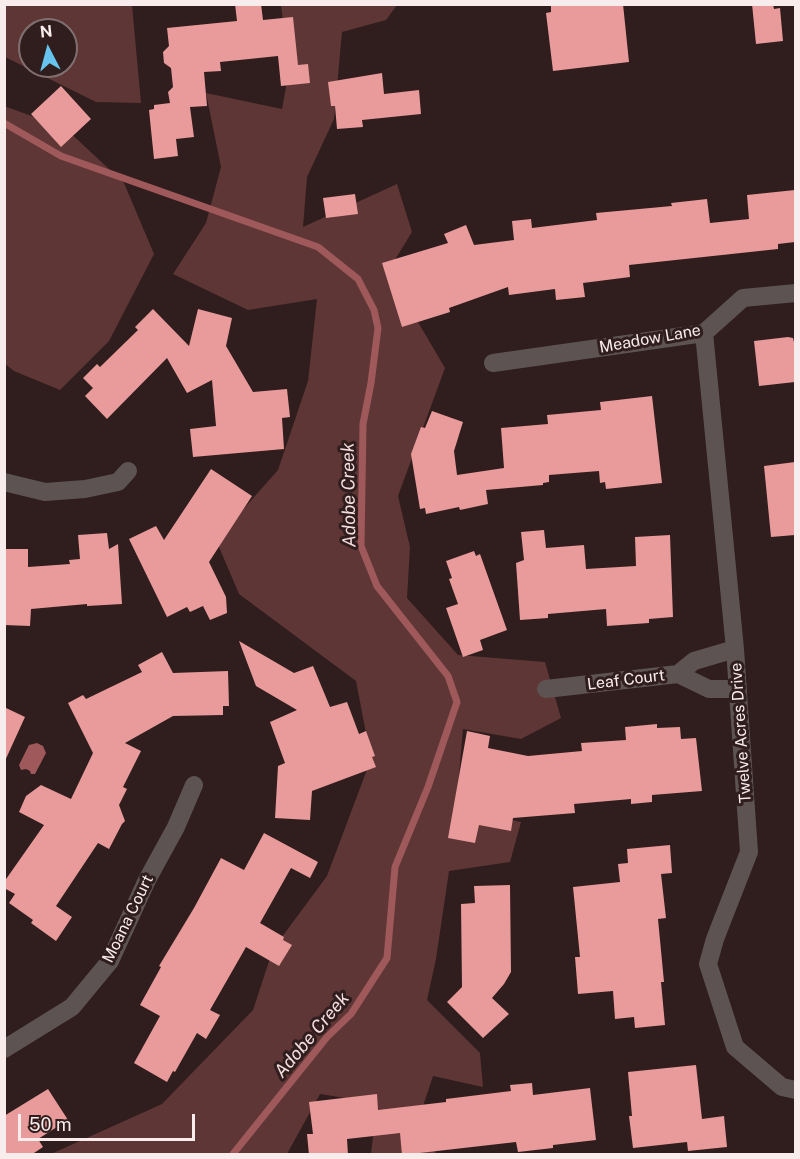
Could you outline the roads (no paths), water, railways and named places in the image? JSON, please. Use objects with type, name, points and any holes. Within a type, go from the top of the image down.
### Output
[{"type":"street","name":"Meadow Lane","points":[[493,363],[704,333],[743,298],[795,293]]},
{"type":"street","name":"Twelve Acres Drive","points":[[704,333],[735,649],[749,852],[715,939],[708,964],[735,1047],[782,1087],[795,1090]]},
{"type":"street","points":[[4,482],[45,492],[85,489],[118,482],[128,471]]},
{"type":"street","name":"Leaf Court","points":[[546,689],[678,674],[694,661],[735,649]]},
{"type":"street","points":[[678,674],[709,689],[738,689]]},
{"type":"street","name":"Moana Court","points":[[4,1049],[72,1007],[110,961],[147,880],[176,827],[194,785]]},
{"type":"waterway","name":"Adobe Creek","points":[[4,123],[61,156],[318,247],[358,279],[374,310],[378,328],[363,424],[361,546],[377,586],[448,676],[457,702],[428,787],[395,867],[387,958],[351,1014],[327,1037],[233,1154]]}]
